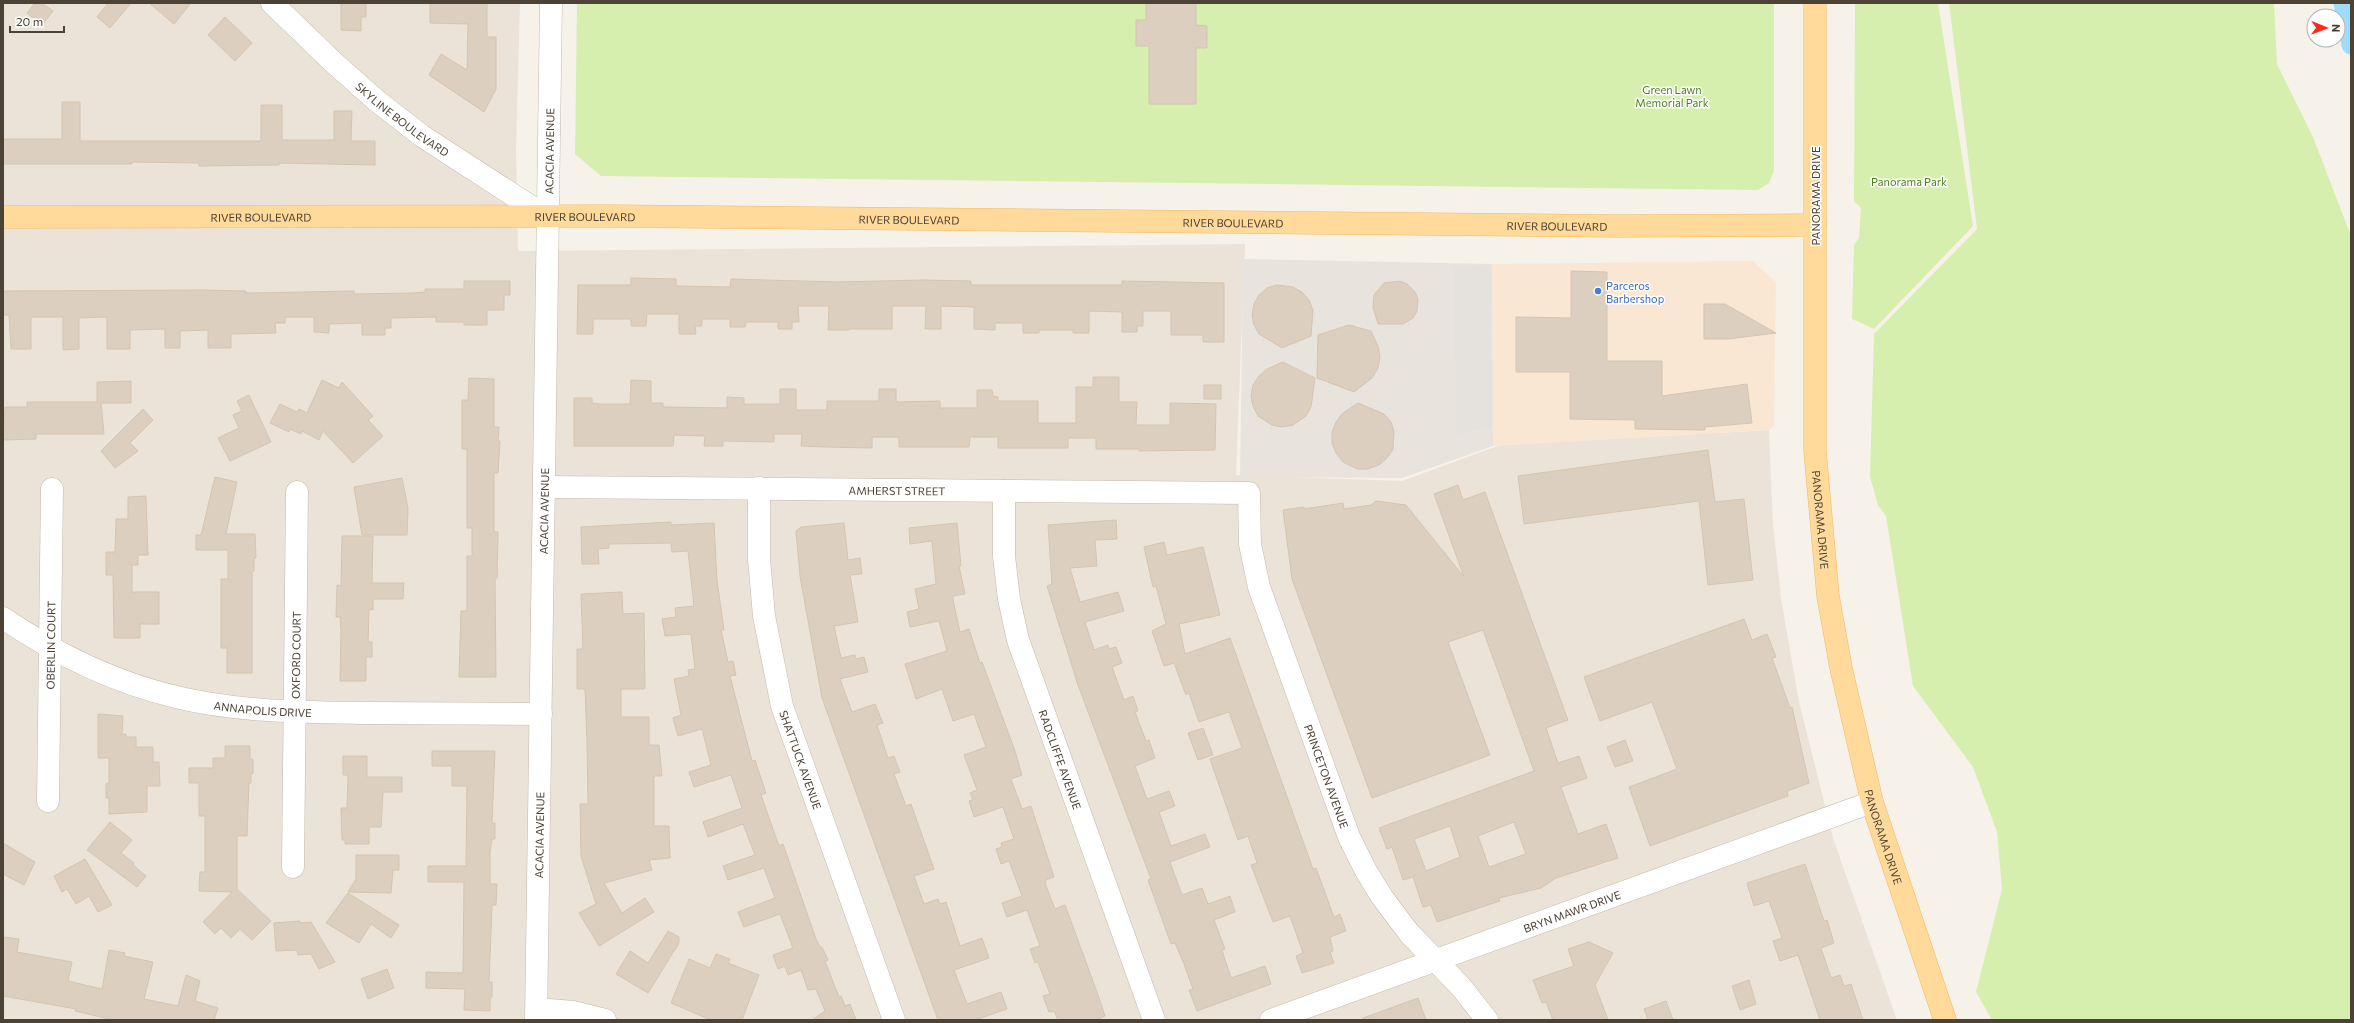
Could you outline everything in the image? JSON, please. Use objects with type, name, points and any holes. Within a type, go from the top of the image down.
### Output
[{"type":"main road","name":"PANORAMA DRIVE","points":[[1815,3],[1815,451],[1828,596],[1838,655],[1860,759],[1872,802],[1945,1020]]},
{"type":"main road","name":"RIVER BOULEVARD","points":[[3,217],[608,216],[1616,226],[1815,225]]},
{"type":"street","name":"SKYLINE BOULEVARD","points":[[272,3],[377,101],[422,136],[547,217]]},
{"type":"street","points":[[280,3],[295,24]]},
{"type":"street","name":"ACACIA AVENUE","points":[[537,1014],[551,3]]},
{"type":"street","name":"AMHERST STREET","points":[[544,487],[1249,493]]},
{"type":"street","name":"SHATTUCK AVENUE","points":[[759,488],[759,560],[764,616],[782,706],[894,1020]]},
{"type":"street","name":"OBERLIN COURT","points":[[48,801],[52,489]]},
{"type":"street","name":"RADCLIFFE AVENUE","points":[[1004,491],[1004,556],[1009,599],[1018,640],[1154,1020]]},
{"type":"street","name":"OXFORD COURT","points":[[293,866],[297,492]]},
{"type":"street","name":"PRINCETON AVENUE","points":[[1249,493],[1250,544],[1257,580],[1349,837],[1382,898],[1409,932],[1462,988],[1487,1020]]},
{"type":"street","name":"ANNAPOLIS DRIVE","points":[[3,618],[50,648],[90,668],[132,684],[175,697],[219,706],[295,712],[541,714]]},
{"type":"street","name":"BRYN MAWR DRIVE","points":[[1271,1020],[1872,802]]},
{"type":"street","points":[[537,1014],[573,1012],[605,1020]]},
{"type":"shaded area","points":[[3,3],[520,3],[516,149],[518,251],[1245,244],[1236,475],[1402,481],[1500,445],[1769,430],[1773,524],[1781,598],[1799,702],[1833,838],[1897,1020],[3,1020]]},
{"type":"shaded area","points":[[1243,259],[1492,264],[1493,446],[1402,478],[1240,477]]},
{"type":"shaded area","points":[[1753,261],[1776,282],[1774,426],[1769,430],[1493,446],[1492,264]]},
{"type":"shaded area","points":[[1492,264],[1492,427],[1456,434],[1454,268]]},
{"type":"green space","name":"Green Lawn Memorial Park","points":[[577,3],[1774,3],[1774,171],[1769,183],[1758,190],[601,176],[575,154]]},
{"type":"green space","name":"Panorama Park","points":[[1855,3],[1938,3],[1973,226],[1874,329],[1852,319],[1854,245],[1859,238],[1861,208],[1854,201]]},
{"type":"green space","points":[[1949,3],[2274,3],[2277,64],[2313,137],[2351,236],[2351,1020],[1992,1020],[1976,992],[2002,889],[1997,832],[1973,767],[1913,686],[1886,516],[1878,505],[1870,477],[1874,334],[1977,229]]},
{"type":"building","points":[[35,3],[42,3],[53,11],[42,25],[27,13]]},
{"type":"building","points":[[108,3],[131,3],[110,28],[97,17]]},
{"type":"building","points":[[149,3],[191,3],[174,24]]},
{"type":"building","points":[[341,3],[366,3],[366,17],[361,17],[361,31],[341,30]]},
{"type":"building","points":[[430,3],[487,3],[487,37],[496,37],[496,89],[484,112],[429,75],[441,54],[467,70],[468,24],[430,23]]},
{"type":"building","points":[[1146,3],[1196,3],[1196,25],[1207,26],[1207,48],[1196,48],[1196,104],[1149,104],[1149,46],[1136,46],[1136,20],[1146,20]]},
{"type":"building","points":[[225,17],[252,43],[235,61],[208,35]]},
{"type":"building","points":[[62,102],[80,102],[80,141],[261,141],[261,105],[282,105],[282,140],[334,140],[334,111],[352,111],[351,141],[375,141],[375,165],[279,163],[279,165],[199,166],[199,163],[132,162],[132,164],[3,164],[3,139],[62,139]]},
{"type":"building","points":[[1571,271],[1607,272],[1607,361],[1662,361],[1662,396],[1747,384],[1752,423],[1705,427],[1705,430],[1635,429],[1635,420],[1570,419],[1570,372],[1516,372],[1516,317],[1571,318]]},
{"type":"building","points":[[631,278],[676,279],[676,286],[730,287],[731,279],[837,282],[922,280],[971,281],[971,285],[1122,285],[1122,281],[1224,283],[1224,342],[1203,342],[1203,335],[1171,335],[1171,311],[1143,311],[1143,326],[1137,326],[1137,332],[1122,332],[1122,312],[1089,311],[1089,333],[1073,333],[1073,330],[1039,330],[1039,333],[1023,333],[1023,323],[995,323],[995,330],[974,329],[974,307],[941,306],[941,329],[925,329],[926,306],[892,306],[892,329],[828,330],[829,306],[798,306],[799,322],[792,322],[792,329],[778,329],[778,322],[746,322],[745,327],[730,327],[730,319],[702,319],[702,326],[695,326],[696,334],[679,334],[679,314],[647,314],[646,326],[631,326],[631,319],[593,319],[593,334],[577,334],[578,285],[631,285]]},
{"type":"building","points":[[464,281],[510,281],[510,295],[504,295],[504,310],[487,310],[487,325],[464,325],[464,322],[436,322],[436,317],[391,318],[391,328],[385,328],[385,335],[362,335],[362,323],[329,324],[329,333],[314,332],[314,317],[285,317],[285,323],[275,323],[276,333],[231,334],[231,348],[208,348],[208,330],[180,331],[180,348],[165,348],[165,329],[130,330],[130,349],[107,349],[107,317],[79,318],[79,349],[63,350],[63,317],[31,317],[31,349],[11,349],[9,315],[3,315],[3,291],[202,290],[246,291],[246,293],[354,291],[354,294],[413,293],[425,292],[425,289],[464,289]]},
{"type":"building","points":[[1400,281],[1407,284],[1415,292],[1418,299],[1417,311],[1413,318],[1403,324],[1378,324],[1373,307],[1374,295],[1384,283]]},
{"type":"building","points":[[1277,285],[1293,287],[1302,292],[1309,300],[1313,310],[1311,336],[1282,348],[1259,334],[1254,325],[1252,315],[1254,304],[1259,295],[1267,288]]},
{"type":"building","points":[[1704,304],[1725,304],[1776,333],[1728,339],[1704,339]]},
{"type":"building","points":[[1349,325],[1371,331],[1378,346],[1380,357],[1378,368],[1372,378],[1354,392],[1317,378],[1318,335]]},
{"type":"building","points":[[1283,362],[1315,378],[1311,407],[1306,416],[1293,425],[1282,427],[1272,425],[1258,416],[1253,406],[1251,396],[1253,385],[1259,376],[1267,369]]},
{"type":"building","points":[[1093,377],[1119,377],[1119,402],[1137,402],[1136,425],[1170,425],[1170,403],[1216,404],[1215,450],[1139,451],[1139,449],[1096,449],[1096,438],[1068,438],[1068,448],[998,448],[998,437],[970,437],[969,447],[899,447],[899,437],[872,437],[872,448],[826,447],[801,446],[802,434],[774,434],[774,442],[723,441],[723,446],[704,446],[705,436],[674,435],[673,446],[574,446],[574,398],[592,398],[592,403],[599,404],[630,404],[631,380],[651,381],[651,403],[663,403],[663,407],[727,408],[727,397],[744,398],[744,404],[780,404],[780,389],[796,389],[796,410],[827,410],[827,401],[879,401],[879,389],[896,389],[896,402],[940,401],[940,408],[977,408],[977,390],[992,390],[993,396],[998,397],[998,401],[1038,401],[1038,423],[1076,423],[1076,387],[1093,387]]},
{"type":"building","points":[[469,378],[494,379],[494,427],[499,427],[498,441],[500,441],[498,473],[494,473],[494,532],[498,532],[497,578],[495,578],[496,677],[459,677],[461,611],[467,611],[467,556],[472,556],[472,528],[467,528],[467,449],[462,449],[462,400],[468,400]]},
{"type":"building","points":[[322,380],[339,388],[342,382],[373,416],[368,420],[383,436],[353,463],[323,431],[319,440],[302,431],[301,434],[290,429],[289,432],[270,423],[280,404],[297,412],[299,409],[307,413]]},
{"type":"building","points":[[131,381],[131,403],[101,403],[104,434],[36,434],[36,439],[3,440],[5,407],[27,407],[27,402],[97,402],[97,382]]},
{"type":"building","points":[[1204,385],[1221,385],[1221,399],[1204,399]]},
{"type":"building","points":[[249,395],[271,442],[230,461],[218,438],[239,428],[233,415],[242,411],[237,401]]},
{"type":"building","points":[[1358,403],[1384,414],[1391,422],[1394,432],[1393,449],[1387,458],[1379,465],[1368,469],[1357,469],[1343,462],[1336,453],[1332,443],[1332,432],[1336,422],[1343,413]]},
{"type":"building","points":[[143,409],[153,420],[130,443],[138,451],[115,468],[101,451]]},
{"type":"building","points":[[1708,450],[1715,502],[1744,499],[1753,580],[1708,585],[1699,501],[1524,524],[1518,476]]},
{"type":"building","points":[[215,477],[237,482],[226,534],[255,534],[256,558],[254,558],[254,571],[252,571],[252,673],[227,673],[227,648],[221,648],[221,579],[228,579],[228,550],[196,550],[196,535],[201,535]]},
{"type":"building","points":[[402,478],[408,508],[407,535],[362,535],[354,487]]},
{"type":"building","points":[[1458,485],[1463,500],[1485,492],[1568,720],[1546,728],[1558,763],[1579,756],[1587,778],[1561,787],[1578,834],[1606,824],[1618,858],[1556,878],[1541,888],[1499,898],[1500,901],[1437,922],[1431,905],[1423,907],[1413,877],[1403,880],[1392,847],[1387,849],[1379,828],[1534,771],[1483,630],[1448,642],[1490,755],[1372,798],[1292,579],[1283,510],[1304,507],[1304,509],[1343,503],[1344,509],[1371,505],[1376,501],[1406,505],[1464,577],[1434,494]],"holes":[[[1514,822],[1526,854],[1489,867],[1478,836]],[[1450,826],[1460,857],[1426,871],[1414,839]]]},
{"type":"building","points":[[146,496],[148,555],[138,555],[138,565],[132,565],[132,592],[159,592],[159,624],[140,624],[140,638],[114,638],[113,575],[106,575],[106,552],[115,552],[116,519],[128,519],[128,497]]},
{"type":"building","points":[[1116,520],[1117,539],[1095,540],[1097,566],[1070,568],[1080,602],[1118,592],[1124,611],[1085,622],[1094,650],[1108,645],[1109,649],[1116,647],[1122,663],[1112,667],[1124,700],[1133,696],[1138,711],[1135,712],[1146,741],[1149,740],[1155,758],[1135,766],[1147,799],[1169,791],[1175,806],[1159,812],[1171,846],[1205,834],[1210,847],[1170,862],[1182,895],[1202,888],[1208,904],[1230,896],[1235,912],[1214,920],[1225,949],[1222,950],[1231,978],[1265,966],[1271,984],[1197,1011],[1189,990],[1193,989],[1184,964],[1175,943],[1171,944],[1148,880],[1151,879],[1078,685],[1047,586],[1052,584],[1048,525]]},
{"type":"building","points":[[671,522],[671,525],[714,523],[717,580],[724,630],[721,630],[728,662],[733,661],[736,675],[730,676],[752,761],[755,760],[766,793],[761,795],[779,846],[783,844],[816,939],[820,947],[822,947],[828,960],[825,961],[839,997],[841,996],[845,1006],[850,1004],[856,1020],[812,1020],[825,1011],[816,989],[808,990],[801,970],[788,975],[785,966],[778,969],[773,955],[793,948],[780,914],[744,927],[738,912],[775,898],[764,868],[728,880],[723,866],[755,855],[743,824],[708,837],[703,822],[742,808],[731,775],[694,787],[689,772],[711,765],[702,729],[678,736],[673,718],[681,715],[674,679],[689,676],[688,670],[695,669],[691,634],[665,636],[662,619],[676,617],[675,608],[694,606],[688,551],[672,552],[671,543],[609,544],[609,548],[598,549],[599,564],[582,564],[581,527]]},
{"type":"building","points":[[844,523],[848,560],[860,558],[862,574],[850,575],[858,622],[834,626],[841,658],[855,655],[856,659],[864,657],[868,672],[840,679],[852,712],[875,704],[883,723],[877,725],[888,758],[894,756],[900,772],[894,774],[906,806],[911,804],[934,869],[914,876],[924,904],[938,899],[940,904],[946,902],[960,946],[982,938],[989,958],[954,970],[967,1004],[1001,992],[1007,1009],[975,1020],[938,1020],[822,698],[800,576],[796,531],[801,527]]},
{"type":"building","points":[[957,523],[961,566],[959,566],[965,594],[953,596],[953,600],[960,632],[969,629],[980,663],[982,662],[1015,751],[1022,775],[1011,779],[1022,809],[1031,806],[1054,877],[1046,880],[1045,883],[1055,909],[1065,905],[1098,995],[1105,1016],[1096,1020],[1058,1020],[1054,1011],[1049,1012],[1043,996],[1050,994],[1038,962],[1035,963],[1030,949],[1040,946],[1027,910],[1007,917],[1002,903],[1022,896],[1009,861],[1001,864],[996,849],[1002,847],[1001,843],[1014,839],[1003,807],[974,817],[969,801],[973,800],[970,793],[977,790],[964,755],[986,747],[974,714],[953,721],[942,689],[916,699],[905,664],[947,651],[939,621],[910,627],[907,612],[919,609],[915,589],[936,584],[932,541],[910,544],[909,528]]},
{"type":"building","points":[[342,536],[373,536],[372,583],[404,583],[403,599],[373,599],[373,610],[369,609],[368,642],[372,642],[372,657],[366,657],[366,681],[340,681],[341,631],[340,617],[336,617],[337,585],[341,586]]},
{"type":"building","points":[[1164,542],[1167,555],[1203,547],[1220,615],[1179,624],[1185,654],[1230,638],[1313,869],[1316,868],[1334,917],[1340,914],[1346,931],[1330,937],[1333,951],[1330,952],[1334,963],[1302,973],[1296,956],[1303,953],[1290,916],[1273,922],[1251,865],[1257,863],[1248,836],[1238,840],[1210,759],[1242,748],[1229,712],[1199,722],[1189,693],[1186,695],[1174,663],[1164,666],[1152,631],[1166,624],[1156,586],[1153,587],[1144,547]]},
{"type":"building","points":[[622,592],[623,614],[644,613],[645,686],[644,689],[621,689],[621,717],[649,717],[649,745],[659,745],[662,776],[654,776],[654,826],[669,826],[670,858],[649,860],[652,870],[604,883],[622,913],[645,898],[654,912],[599,946],[579,913],[596,904],[581,856],[580,804],[588,804],[587,742],[585,689],[577,689],[577,649],[583,649],[581,594]]},
{"type":"building","points":[[1744,619],[1752,640],[1767,634],[1776,657],[1772,658],[1790,708],[1792,707],[1809,783],[1787,791],[1788,796],[1650,846],[1629,787],[1677,769],[1652,702],[1600,721],[1584,677]]},
{"type":"building","points":[[98,714],[123,716],[122,734],[126,734],[126,737],[136,737],[136,747],[153,747],[153,762],[159,762],[160,786],[147,786],[147,812],[109,814],[109,798],[106,798],[106,784],[109,783],[109,758],[98,758]]},
{"type":"building","points":[[1203,728],[1213,755],[1198,760],[1188,733]]},
{"type":"building","points":[[1625,740],[1633,761],[1615,767],[1607,747]]},
{"type":"building","points":[[225,746],[250,746],[250,759],[253,759],[253,774],[251,773],[251,783],[249,783],[247,836],[237,836],[237,889],[271,921],[252,940],[240,929],[231,938],[221,928],[215,934],[203,922],[232,892],[199,891],[200,872],[205,872],[205,816],[199,816],[199,783],[189,783],[189,768],[213,768],[213,758],[225,758]]},
{"type":"building","points":[[432,751],[495,751],[492,823],[495,823],[495,839],[492,839],[490,852],[490,884],[497,884],[496,905],[492,905],[489,982],[492,982],[492,997],[490,997],[490,1011],[464,1010],[465,989],[426,988],[426,972],[463,973],[464,882],[428,882],[428,866],[466,866],[467,786],[452,786],[452,766],[432,766]]},
{"type":"building","points":[[343,756],[367,756],[367,777],[402,777],[402,792],[383,792],[381,827],[369,827],[369,844],[345,844],[345,840],[342,840],[341,808],[347,808],[348,775],[343,775]]},
{"type":"building","points":[[110,822],[132,840],[121,853],[134,863],[133,865],[146,876],[137,887],[87,850]]},
{"type":"building","points":[[3,843],[35,862],[24,885],[3,874]]},
{"type":"building","points":[[356,855],[399,855],[399,870],[393,870],[391,893],[348,892],[356,879]]},
{"type":"building","points":[[85,859],[112,905],[98,912],[89,896],[76,904],[67,889],[62,892],[54,876]]},
{"type":"building","points":[[1805,864],[1824,921],[1827,920],[1834,943],[1821,948],[1831,978],[1840,975],[1844,986],[1851,984],[1863,1020],[1820,1020],[1798,955],[1780,961],[1773,941],[1782,938],[1769,901],[1754,906],[1747,883]]},
{"type":"building","points":[[348,893],[399,925],[391,938],[371,924],[359,943],[326,923]]},
{"type":"building","points":[[300,921],[300,923],[311,922],[335,962],[319,969],[311,954],[298,955],[297,950],[276,951],[274,923]]},
{"type":"building","points":[[668,931],[679,937],[679,943],[648,993],[616,974],[630,951],[648,963]]},
{"type":"building","points":[[3,937],[19,939],[17,952],[72,962],[68,981],[102,989],[109,950],[125,953],[124,956],[153,962],[144,999],[178,1006],[186,975],[200,981],[195,1001],[218,1008],[214,1020],[113,1020],[75,1011],[76,1009],[3,996]]},
{"type":"building","points":[[1589,942],[1613,953],[1595,985],[1608,1020],[1553,1020],[1546,1002],[1542,1003],[1533,980],[1574,966],[1568,949]]},
{"type":"building","points":[[716,954],[730,959],[728,963],[759,975],[742,1020],[711,1020],[671,1003],[689,959],[710,968]]},
{"type":"building","points":[[387,969],[394,988],[368,999],[361,979]]},
{"type":"building","points":[[1749,980],[1756,1004],[1740,1010],[1732,986]]},
{"type":"building","points":[[1418,998],[1426,1020],[1364,1020],[1363,1018]]},
{"type":"building","points":[[1666,1001],[1673,1020],[1648,1020],[1644,1009]]},
{"type":"waterway","points":[[2343,3],[2351,45]]},
{"type":"place","name":"Parceros Barbershop","points":[[1598,291]]}]
